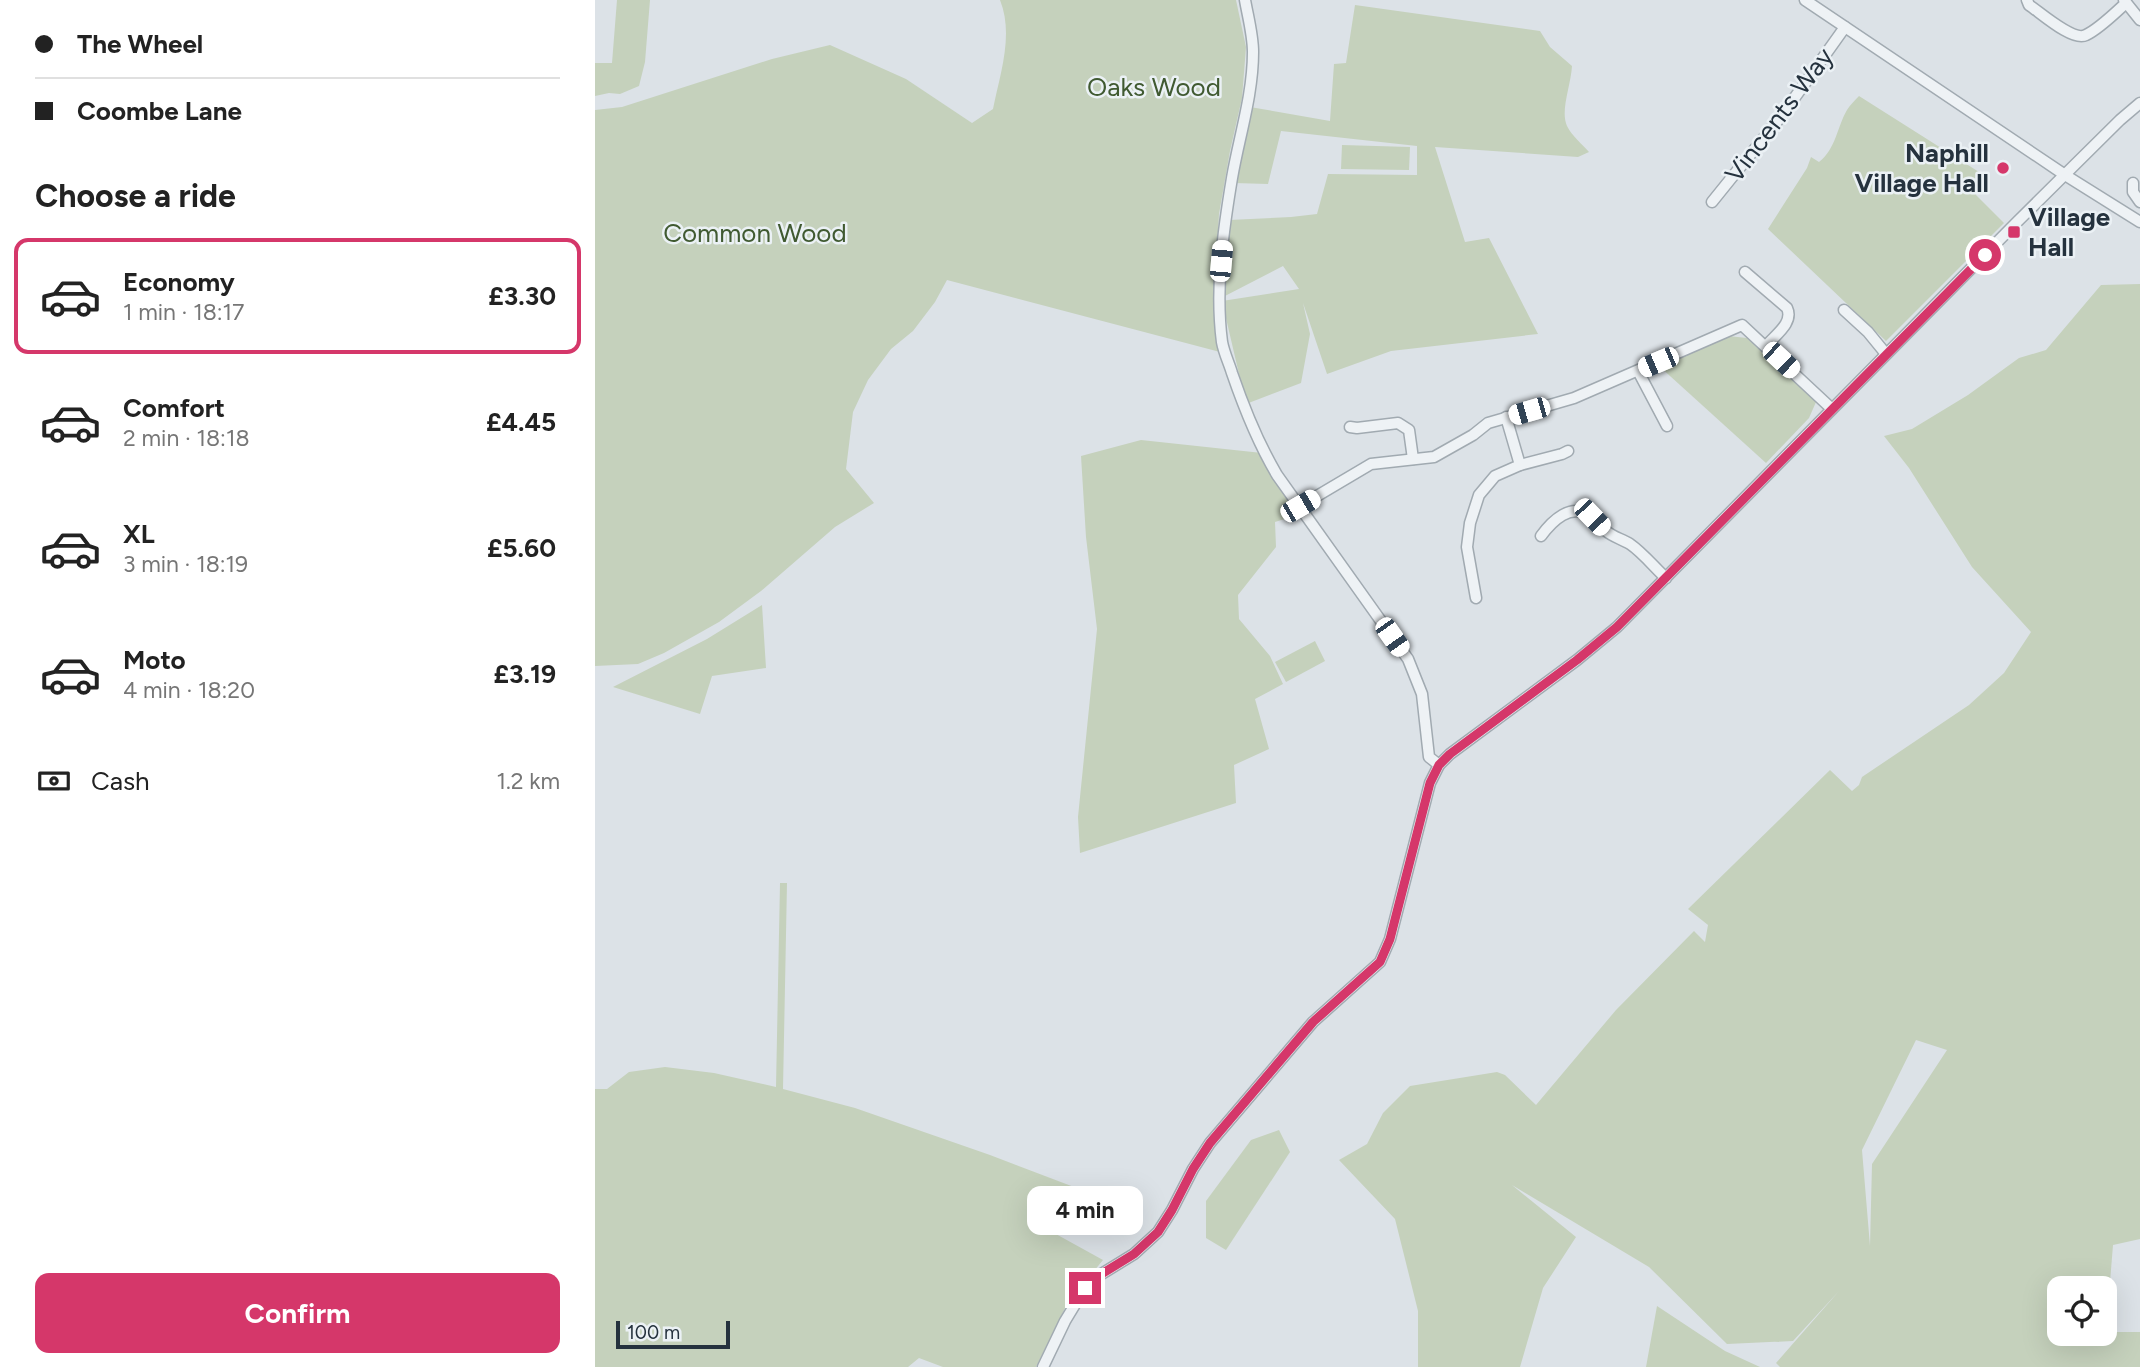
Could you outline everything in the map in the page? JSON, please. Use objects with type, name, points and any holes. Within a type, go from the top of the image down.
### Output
[{"type":"street","points":[[1245,0],[1253,53],[1249,94],[1232,178],[1219,283],[1223,346],[1240,395],[1266,455],[1408,659],[1422,694],[1429,757],[1436,769]]},
{"type":"street","points":[[1805,0],[2065,175],[2140,222]]},
{"type":"street","points":[[2027,0],[2029,5],[2054,24],[2076,37],[2085,36],[2125,2],[2140,20]]},
{"type":"street","name":"Vincents Way","points":[[1712,202],[1783,114],[1845,27]]},
{"type":"street","points":[[1043,1367],[1065,1321],[1085,1288],[1095,1278],[1134,1254],[1158,1232],[1210,1143],[1313,1022],[1380,962],[1397,916],[1430,783],[1436,769],[1450,754],[1617,627],[1886,354],[2140,103]]},
{"type":"street","points":[[2133,183],[2133,192],[2140,202]]},
{"type":"street","points":[[1745,272],[1787,308],[1790,314],[1789,321],[1766,346]]},
{"type":"street","points":[[1844,310],[1868,332],[1886,354]]},
{"type":"street","points":[[1300,506],[1371,464],[1434,457],[1473,435],[1488,423],[1574,398],[1742,326],[1832,409]]},
{"type":"street","points":[[1637,371],[1667,425]]},
{"type":"street","points":[[1506,417],[1520,465]]},
{"type":"street","points":[[1350,427],[1398,424],[1409,430],[1413,460]]},
{"type":"street","points":[[1475,598],[1467,547],[1470,523],[1479,495],[1495,477],[1520,465],[1568,451]]},
{"type":"street","points":[[1541,536],[1551,529],[1563,514],[1583,511],[1605,530],[1631,545],[1666,578]]},
{"type":"green space","points":[[617,0],[650,0],[645,62],[639,86],[620,94],[595,96],[595,63],[612,63]]},
{"type":"green space","name":"Common Wood","points":[[1000,0],[1236,0],[1246,47],[1242,98],[1219,214],[1215,283],[1220,352],[947,280],[935,302],[913,331],[891,349],[868,380],[853,412],[846,469],[874,503],[835,527],[761,591],[719,622],[664,653],[638,664],[595,666],[595,110],[622,107],[772,59],[830,45],[906,79],[972,123],[993,109],[1006,41]]},
{"type":"green space","points":[[1355,5],[1540,31],[1550,47],[1572,66],[1565,120],[1572,133],[1589,152],[1578,157],[1435,147],[1465,242],[1489,238],[1538,334],[1391,351],[1327,374],[1303,303],[1310,334],[1301,383],[1246,404],[1222,301],[1299,289],[1283,266],[1223,297],[1229,220],[1317,214],[1328,174],[1417,175],[1417,146],[1281,131],[1268,184],[1234,183],[1250,107],[1330,121],[1334,64],[1346,63]]},
{"type":"green space","points":[[1859,96],[1979,172],[1969,188],[2004,223],[1886,341],[1768,229],[1807,168],[1811,157],[1819,162],[1825,157],[1847,110]]},
{"type":"green space","points":[[1342,145],[1410,147],[1409,170],[1341,169]]},
{"type":"green space","points":[[2140,284],[2140,1239],[2113,1245],[2111,1276],[2047,1276],[2047,1346],[2117,1346],[2117,1332],[2140,1332],[2140,1367],[1780,1367],[1776,1363],[1839,1291],[1793,1341],[1727,1344],[1649,1267],[1512,1185],[1576,1237],[1543,1288],[1520,1367],[1418,1367],[1418,1311],[1395,1219],[1339,1160],[1367,1144],[1383,1113],[1410,1086],[1497,1072],[1505,1075],[1536,1105],[1616,1010],[1694,931],[1705,942],[1708,925],[1688,909],[1830,770],[1852,791],[1859,785],[1862,777],[1969,705],[2004,673],[2031,632],[1972,567],[1909,468],[1884,436],[1912,429],[1968,395],[2019,358],[2046,350],[2101,285]],"holes":[[[1916,1040],[1947,1050],[1872,1164],[1870,1246],[1862,1150]]]},
{"type":"green space","points":[[1728,336],[1747,338],[1816,402],[1809,418],[1766,463],[1659,366]]},
{"type":"green space","points":[[1141,440],[1262,453],[1299,511],[1297,515],[1275,522],[1276,547],[1238,595],[1239,619],[1270,656],[1283,684],[1255,699],[1269,749],[1234,765],[1236,803],[1080,853],[1078,817],[1097,629],[1086,537],[1081,456]]},
{"type":"green space","points":[[762,605],[766,668],[712,676],[700,714],[613,687],[707,639]]},
{"type":"green space","points":[[1315,641],[1325,661],[1286,682],[1275,662]]},
{"type":"green space","points":[[780,883],[787,883],[783,1089],[855,1108],[1074,1187],[1045,1228],[1103,1260],[1067,1304],[1036,1367],[943,1367],[919,1358],[908,1367],[595,1367],[595,1089],[607,1089],[629,1072],[665,1067],[714,1073],[776,1087]]},
{"type":"green space","points":[[1279,1130],[1290,1152],[1226,1250],[1206,1238],[1206,1201],[1251,1140]]},
{"type":"green space","points":[[1657,1306],[1725,1351],[1760,1367],[1646,1367]]},
{"type":"place","name":"Naphill Village Hall","points":[[2003,168]]},
{"type":"place","name":"Village Hall","points":[[2014,232]]},
{"type":"route","points":[[1085,1288],[1095,1278],[1134,1254],[1158,1232],[1210,1143],[1313,1022],[1380,962],[1390,939],[1413,857],[1430,783],[1439,765],[1617,627],[1985,255]]},
{"type":"park label","name":"Oaks Wood","points":[[1154,87]]}]
